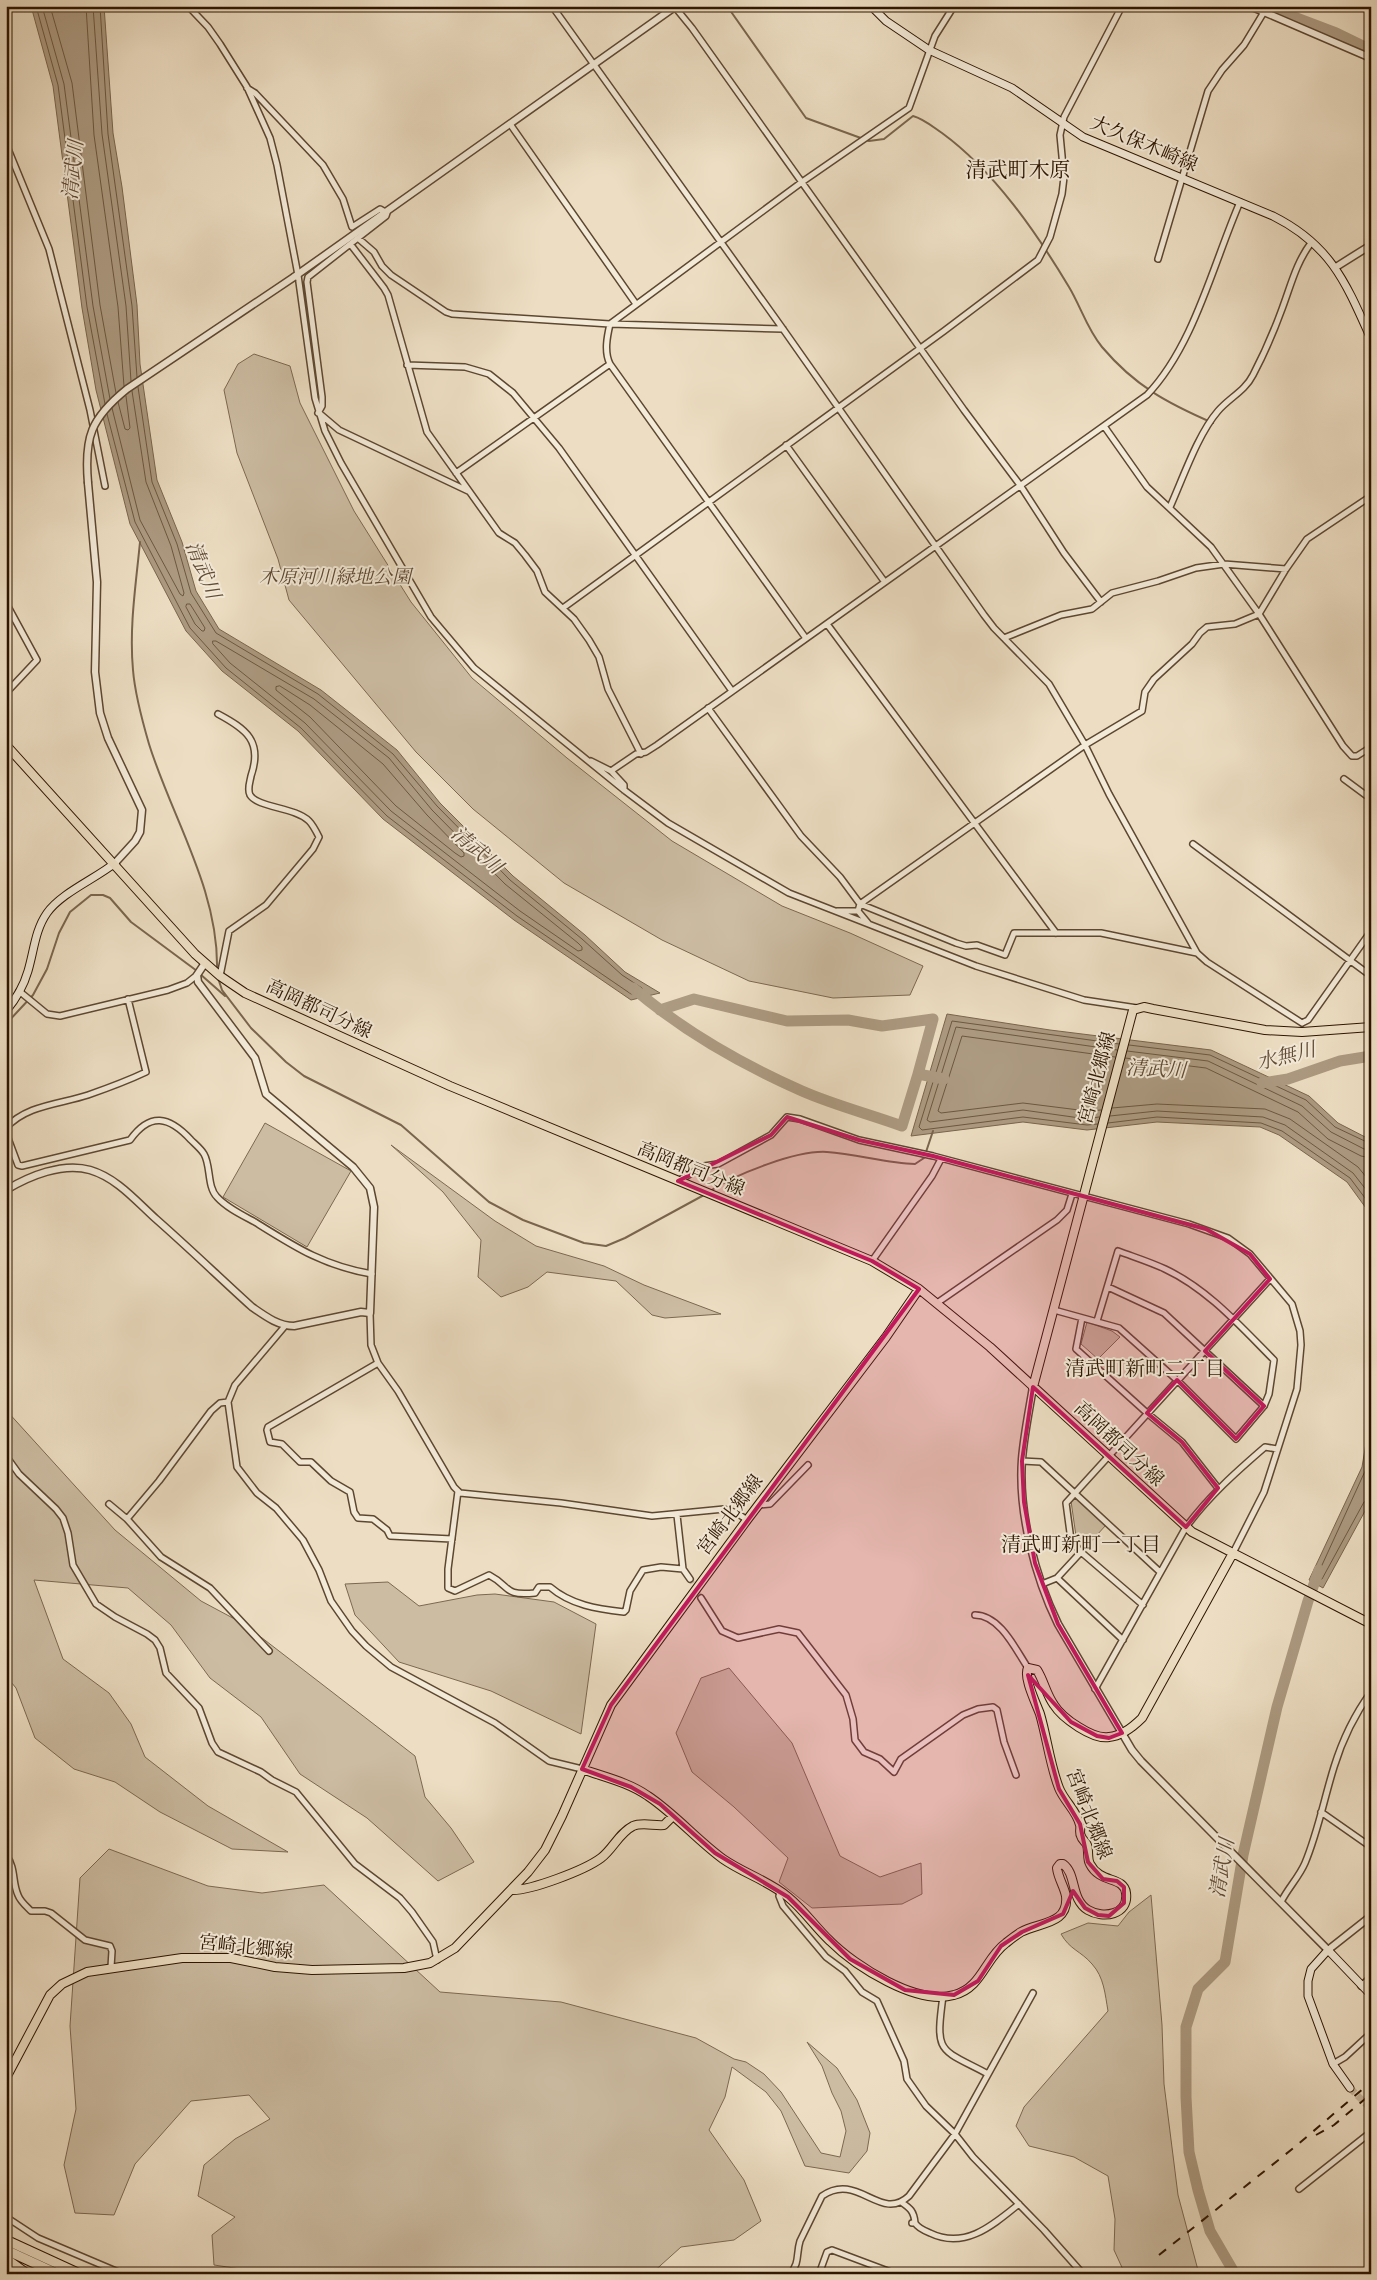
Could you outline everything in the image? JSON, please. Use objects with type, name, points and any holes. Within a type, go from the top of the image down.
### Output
[{"type":"highway","points":[[6,2240],[80,2274]]},
{"type":"highway","points":[[6,2250],[58,2274]]},
{"type":"highway","points":[[6,2259],[27,2274]]},
{"type":"main road","name":"大久保木崎線","points":[[871,6],[886,21],[929,50],[1012,88],[1063,124],[1097,144],[1240,202],[1284,222],[1311,242],[1336,268],[1350,292],[1371,339]]},
{"type":"main road","name":"高岡都司分線","points":[[6,745],[204,963],[245,993],[376,1053],[872,1261],[919,1289],[937,1303],[1033,1387],[1186,1527],[1371,1624]]},
{"type":"main road","points":[[6,1011],[25,981],[36,939],[46,913],[59,900],[115,863]]},
{"type":"main road","points":[[1135,1011],[1153,1008],[1266,1030],[1302,1032],[1371,1027]]},
{"type":"main road","name":"宮崎北郷線","points":[[1033,1387],[1083,1196],[1135,1011]]},
{"type":"main road","name":"宮崎北郷線","points":[[6,2078],[50,1995],[76,1975],[111,1967],[201,1957],[231,1958],[275,1967],[312,1970],[404,1968],[420,1966],[437,1960],[455,1948],[532,1867],[552,1836],[611,1705],[758,1505],[886,1337],[919,1289]]},
{"type":"main road","points":[[1028,1668],[1037,1670],[1054,1705],[1062,1716],[1097,1736],[1109,1738],[1122,1733],[1142,1718],[1233,1553]]},
{"type":"main road","name":"宮崎北郷線","points":[[582,1769],[632,1786],[646,1794],[728,1863],[788,1897],[830,1942],[850,1959],[905,1990],[922,1995],[943,1996],[960,1993],[978,1980],[1001,1946],[1022,1932],[1054,1921],[1062,1914],[1066,1906],[1066,1897],[1058,1876],[1057,1868],[1060,1864],[1063,1864],[1070,1871],[1072,1887],[1085,1908],[1098,1916],[1109,1916],[1117,1912],[1124,1903],[1126,1894],[1124,1887],[1117,1881],[1103,1879],[1088,1862],[1087,1846],[1080,1836],[1080,1824],[1059,1789],[1035,1698],[1026,1681],[1028,1668]]},
{"type":"main road","points":[[511,1890],[525,1890],[588,1866],[613,1848],[627,1830],[636,1825],[664,1825],[673,1816]]},
{"type":"main road","points":[[1350,2088],[1333,2064],[1308,1996],[1308,1982],[1311,1969],[1328,1950],[1371,1996]]},
{"type":"street","points":[[188,6],[212,32],[247,87],[273,147],[318,413],[325,432],[341,463],[431,617],[474,668],[624,790],[668,823],[746,870],[789,893],[989,971],[1084,1000],[1135,1011]]},
{"type":"street","points":[[552,6],[783,329],[984,615],[1048,684],[1085,745],[1113,802],[1197,953],[1207,962],[1302,1023]]},
{"type":"street","points":[[115,863],[135,842],[140,832],[142,810],[108,738],[100,713],[95,672],[97,582],[88,483],[88,447],[90,435],[101,413],[126,389],[387,213],[675,6],[1020,485],[1064,553],[1101,602]]},
{"type":"street","points":[[805,637],[610,364],[607,358],[607,341],[610,324],[720,241],[909,108],[935,36],[954,6]]},
{"type":"street","points":[[563,608],[634,554],[920,348],[1038,260],[1050,237],[1062,194],[1064,177],[1060,135],[1064,117],[1122,6]]},
{"type":"street","points":[[1250,6],[1371,58]]},
{"type":"street","points":[[1158,258],[1208,91],[1222,70],[1244,45],[1264,12]]},
{"type":"street","points":[[247,87],[255,93],[323,165],[343,199],[352,227],[380,209],[387,213]]},
{"type":"street","points":[[510,124],[636,304]]},
{"type":"street","points":[[6,144],[49,249],[87,401],[105,486]]},
{"type":"street","points":[[611,770],[657,745],[805,637],[827,624],[884,581],[1146,395],[1154,387],[1173,359],[1198,309],[1240,202]]},
{"type":"street","points":[[318,413],[322,406],[322,397],[307,282],[312,273],[352,245],[386,216],[387,213]]},
{"type":"street","points":[[359,239],[374,252],[382,266],[391,275],[446,312],[452,314],[610,324],[783,329]]},
{"type":"street","points":[[1170,507],[1208,426],[1218,410],[1252,378],[1282,311],[1295,269],[1311,242]]},
{"type":"street","points":[[352,245],[384,288],[427,432],[499,533],[515,543],[525,554],[537,571],[545,592],[574,619],[589,640],[598,658],[608,688],[641,754]]},
{"type":"street","points":[[1336,268],[1371,245]]},
{"type":"street","points":[[456,473],[610,364]]},
{"type":"street","points":[[408,365],[465,367],[489,374],[513,393],[534,416],[732,691]]},
{"type":"street","points":[[318,413],[338,430],[468,492]]},
{"type":"street","points":[[1104,426],[1147,487],[1211,547],[1224,564],[1259,614],[1343,746],[1352,756],[1357,756],[1371,747]]},
{"type":"street","points":[[786,445],[884,581]]},
{"type":"street","points":[[6,496],[8,500],[6,502]]},
{"type":"street","points":[[858,911],[860,904],[1085,745],[1142,711],[1145,692],[1154,679],[1207,627],[1235,624],[1259,614],[1286,569],[1308,539],[1371,496]]},
{"type":"street","points":[[1004,638],[1062,615],[1092,609],[1112,593],[1158,581],[1196,568],[1224,564],[1286,569]]},
{"type":"street","points":[[6,602],[37,660],[8,690]]},
{"type":"street","points":[[827,624],[1056,933]]},
{"type":"street","points":[[708,708],[801,836],[840,876],[860,904],[956,943],[966,946],[977,945],[1006,955],[1014,933],[1116,935],[1197,953]]},
{"type":"street","points":[[218,714],[242,727],[251,741],[255,765],[248,786],[250,794],[256,800],[293,811],[308,819],[319,837],[313,849],[266,905],[229,931],[220,976]]},
{"type":"street","points":[[588,761],[600,764],[611,770],[624,785],[624,790]]},
{"type":"street","points":[[1344,780],[1371,799]]},
{"type":"street","points":[[1192,844],[1371,976]]},
{"type":"street","points":[[834,911],[858,911],[870,925]]},
{"type":"street","points":[[1302,1023],[1308,1020],[1371,931]]},
{"type":"street","points":[[19,991],[47,1014],[60,1016],[168,990],[187,982],[197,975],[204,963]]},
{"type":"street","points":[[197,975],[198,982],[255,1058],[266,1094],[348,1163],[366,1181],[373,1198],[371,1345],[378,1363],[398,1391],[458,1491],[448,1588],[455,1591],[489,1575],[498,1580],[507,1590],[518,1594],[534,1593],[539,1586],[550,1587],[558,1594],[589,1607],[624,1612],[630,1590],[643,1570],[661,1567],[683,1569]]},
{"type":"street","points":[[6,1128],[32,1110],[86,1095],[146,1072],[128,999]]},
{"type":"street","points":[[1302,1023],[1302,1032]]},
{"type":"street","points":[[678,1181],[704,1166],[718,1164],[771,1135],[787,1117],[800,1119],[858,1140],[941,1159],[1189,1224],[1228,1238],[1250,1254],[1292,1304],[1300,1330],[1301,1345],[1297,1389],[1264,1492],[1233,1553]]},
{"type":"street","points":[[6,1133],[14,1161],[22,1166],[130,1140],[139,1127],[159,1120],[168,1122],[184,1132],[204,1153],[215,1194],[226,1204],[302,1251],[344,1269],[372,1274]]},
{"type":"street","points":[[872,1261],[932,1176],[941,1159]]},
{"type":"street","points":[[6,1190],[28,1178],[70,1168],[89,1170],[110,1179],[252,1307],[267,1318],[285,1326],[370,1312]]},
{"type":"street","points":[[937,1303],[1057,1220],[1067,1210],[1072,1194]]},
{"type":"street","points":[[1054,1310],[1119,1328],[1177,1380],[1236,1439],[1264,1406],[1269,1394],[1274,1360],[1234,1319],[1193,1286],[1172,1274],[1118,1252],[1097,1321]]},
{"type":"street","points":[[1142,1605],[1081,1552],[1071,1540],[1066,1503],[1270,1279]]},
{"type":"street","points":[[1108,1287],[1164,1313],[1264,1406]]},
{"type":"street","points":[[1082,1318],[1076,1349],[1146,1413],[1182,1442],[1218,1488]]},
{"type":"street","points":[[285,1326],[235,1385],[228,1402],[237,1467],[256,1493],[276,1508],[303,1540],[319,1570],[331,1601],[356,1636],[390,1666],[496,1722],[549,1761],[582,1769]]},
{"type":"street","points":[[378,1363],[268,1427],[270,1442],[282,1444],[300,1462],[311,1462],[331,1481],[345,1487],[350,1492],[354,1512],[358,1518],[373,1519],[387,1530],[390,1536],[452,1540]]},
{"type":"street","points":[[1033,1387],[1022,1461],[1026,1523],[1042,1584],[1058,1624],[1122,1733],[1141,1761],[1328,1950],[1371,1916]]},
{"type":"street","points":[[127,1519],[159,1481],[211,1411],[220,1403],[228,1402]]},
{"type":"street","points":[[1095,1689],[1186,1527],[1218,1488],[1265,1447],[1277,1449]]},
{"type":"street","points":[[6,1456],[19,1474],[63,1518],[74,1568],[96,1604],[115,1618],[148,1634],[155,1640],[160,1648],[166,1673],[199,1708],[212,1743],[218,1752],[261,1772],[296,1792],[355,1864],[400,1898],[412,1912],[433,1942],[437,1960]]},
{"type":"street","points":[[1022,1461],[1040,1462],[1075,1492],[1160,1572]]},
{"type":"street","points":[[758,1505],[770,1504],[808,1465]]},
{"type":"street","points":[[458,1491],[466,1494],[561,1503],[652,1516],[724,1509],[737,1513],[747,1520]]},
{"type":"street","points":[[109,1504],[127,1519],[161,1557],[210,1588],[269,1651]]},
{"type":"street","points":[[677,1515],[683,1569],[690,1579]]},
{"type":"street","points":[[1042,1584],[1057,1578],[1081,1552]]},
{"type":"street","points":[[1057,1578],[1123,1640]]},
{"type":"street","points":[[701,1598],[722,1631],[738,1638],[779,1628],[798,1633],[812,1653],[836,1679],[846,1695],[853,1719],[855,1740],[864,1752],[880,1759],[894,1772],[901,1759],[963,1715],[978,1709],[993,1707],[997,1710],[1004,1742],[1016,1775]]},
{"type":"street","points":[[975,1615],[986,1617],[998,1626],[1028,1668]]},
{"type":"street","points":[[1280,1902],[1305,1863],[1334,1767],[1346,1735],[1361,1706],[1371,1692]]},
{"type":"street","points":[[1321,1812],[1371,1848]]},
{"type":"street","points":[[6,1856],[12,1862],[18,1895],[24,1904],[31,1911],[45,1910],[51,1913],[84,1940],[110,1946],[112,1951],[111,1967]]},
{"type":"street","points":[[780,1891],[778,1896],[783,1906],[826,1957],[845,1971],[862,1992],[877,2001],[904,2061],[907,2079],[926,2106],[1083,2274]]},
{"type":"street","points":[[1361,1986],[1371,1978]]},
{"type":"street","points":[[790,2274],[799,2262],[798,2248],[800,2241],[822,2196],[831,2191],[850,2189],[863,2193],[883,2204],[901,2202],[910,2196],[954,2134],[1033,1993]]},
{"type":"street","points":[[943,1996],[938,2032],[941,2044],[949,2053],[988,2074]]},
{"type":"street","points":[[1333,2064],[1345,2057],[1371,2033]]},
{"type":"street","points":[[1299,2189],[1371,2132]]},
{"type":"street","points":[[901,2202],[911,2209],[913,2223],[916,2226],[934,2235],[956,2240],[988,2229],[1019,2204]]},
{"type":"street","points":[[6,2217],[38,2238],[123,2274]]},
{"type":"street","points":[[819,2274],[827,2252],[832,2250],[896,2274]]},
{"type":"highlighted area","points":[[787,1117],[859,1140],[933,1156],[1206,1229],[1250,1254],[1270,1279],[1205,1351],[1264,1406],[1236,1439],[1177,1380],[1147,1413],[1182,1442],[1218,1488],[1186,1527],[1033,1387],[1022,1461],[1024,1502],[1035,1563],[1058,1624],[1122,1733],[1109,1738],[1097,1736],[1071,1722],[1028,1675],[1059,1789],[1080,1824],[1088,1862],[1103,1879],[1117,1881],[1124,1887],[1124,1903],[1109,1916],[1098,1915],[1085,1908],[1073,1891],[1063,1914],[1022,1932],[1001,1946],[978,1981],[954,1995],[905,1990],[850,1959],[788,1897],[715,1853],[660,1804],[631,1787],[582,1769],[611,1705],[919,1289],[872,1261],[678,1181],[771,1135]]},
{"type":"green space","name":"木原河川緑地公園","points":[[254,354],[290,366],[300,403],[354,511],[411,602],[472,678],[567,758],[672,841],[782,906],[850,933],[923,966],[910,995],[833,998],[749,981],[662,940],[564,883],[473,809],[416,752],[289,600],[278,559],[237,453],[224,390],[238,364]]},
{"type":"green space","points":[[265,1123],[351,1171],[307,1247],[223,1197]]},
{"type":"green space","points":[[391,1145],[495,1221],[536,1246],[604,1266],[644,1285],[721,1314],[665,1318],[652,1315],[616,1281],[547,1272],[528,1287],[501,1297],[478,1277],[481,1240],[443,1192]]},
{"type":"green space","points":[[1087,1322],[1112,1331],[1120,1337],[1098,1359],[1081,1344]]},
{"type":"green space","points":[[6,1410],[115,1530],[201,1601],[244,1624],[415,1756],[425,1797],[451,1828],[474,1862],[438,1881],[367,1818],[300,1774],[261,1717],[210,1678],[171,1625],[128,1588],[34,1580],[63,1659],[109,1693],[131,1724],[145,1757],[208,1806],[288,1852],[232,1849],[160,1812],[115,1782],[74,1769],[35,1738],[16,1688],[6,1676]]},
{"type":"green space","points":[[1075,1495],[1106,1525],[1087,1546],[1076,1536],[1071,1501]]},
{"type":"green space","points":[[388,1582],[419,1606],[477,1595],[495,1594],[554,1602],[596,1624],[581,1734],[491,1691],[399,1662],[355,1615],[345,1584]]},
{"type":"green space","points":[[729,1668],[792,1743],[840,1856],[880,1877],[921,1863],[922,1894],[902,1904],[812,1908],[779,1882],[788,1858],[734,1807],[692,1772],[676,1733],[701,1678]]},
{"type":"green space","points":[[109,1849],[208,1886],[262,1893],[324,1885],[440,1992],[561,2002],[696,2038],[734,2059],[746,2062],[764,2074],[781,2092],[821,2153],[840,2157],[846,2131],[841,2111],[822,2066],[807,2042],[837,2068],[857,2100],[870,2133],[867,2151],[849,2173],[805,2166],[781,2111],[766,2092],[732,2067],[725,2097],[709,2130],[744,2180],[761,2221],[734,2240],[681,2247],[651,2274],[274,2274],[214,2265],[212,2235],[235,2217],[198,2196],[204,2165],[235,2139],[270,2119],[249,2095],[191,2101],[135,2164],[114,2215],[75,2213],[64,2165],[76,2109],[70,2026],[80,1878]]},
{"type":"green space","points":[[1151,1895],[1162,2025],[1164,2084],[1178,2195],[1199,2274],[1125,2274],[1114,2250],[1115,2219],[1108,2176],[1074,2157],[1029,2146],[1016,2126],[1024,2107],[1108,2011],[1103,1986],[1096,1969],[1068,1944],[1061,1934],[1088,1923],[1118,1926],[1129,1912]]},
{"type":"water","points":[[31,6],[104,6],[113,133],[137,305],[140,364],[157,480],[182,542],[196,591],[219,629],[321,690],[397,750],[440,803],[513,876],[585,935],[625,972],[660,993],[631,1000],[514,920],[383,819],[298,731],[222,671],[186,631],[130,524],[96,390],[82,308],[53,86]]},
{"type":"water","points":[[947,1014],[1050,1030],[1211,1050],[1309,1096],[1338,1123],[1371,1140],[1371,1215],[1347,1182],[1279,1135],[1260,1127],[1157,1122],[1087,1130],[1023,1122],[911,1136]]},
{"type":"water","points":[[1371,1413],[1371,1500],[1323,1588],[1309,1580],[1362,1467]]},
{"type":"waterway","points":[[727,6],[806,118],[869,141],[884,139],[913,116],[928,123],[961,148],[996,184],[1028,224],[1069,287],[1097,340],[1114,361],[1139,383],[1153,392],[1213,423]]},
{"type":"waterway","points":[[1265,6],[1336,33],[1371,50]]},
{"type":"waterway","points":[[140,542],[132,638],[135,689],[149,744],[202,883],[216,940],[217,970]]},
{"type":"waterway","points":[[6,1024],[33,995],[47,969],[59,933],[70,912],[91,895],[103,895],[110,898],[131,922],[197,971]]},
{"type":"waterway","points":[[200,974],[225,996]]},
{"type":"waterway","points":[[218,978],[222,990],[251,1028],[286,1062],[304,1076],[401,1125],[489,1202],[523,1220],[584,1243],[606,1246],[625,1238],[704,1195]]},
{"type":"waterway","name":"清武川","points":[[633,988],[652,1004],[713,1046],[757,1070],[814,1096],[902,1126],[918,1074],[944,1079]]},
{"type":"waterway","name":"清武川","points":[[660,1010],[694,999],[787,1021],[848,1020],[882,1026],[933,1019],[918,1074]]},
{"type":"waterway","name":"水無川","points":[[1262,1083],[1288,1079],[1340,1061],[1371,1056]]},
{"type":"waterway","points":[[710,1191],[735,1177],[767,1164],[814,1152],[838,1153],[915,1164],[924,1158],[933,1131]]},
{"type":"waterway","name":"清武川","points":[[1235,2274],[1210,2231],[1189,2152],[1186,2097],[1186,2027],[1198,1989],[1225,1962],[1243,1855],[1277,1707],[1319,1570]]},
{"type":"tunnel","points":[[690,1579],[701,1598]]},
{"type":"tunnel","points":[[1350,2088],[1370,2108]]},
{"type":"railway","points":[[1159,2255],[1296,2146],[1371,2082]]},
{"type":"railway","points":[[1316,2135],[1334,2125],[1371,2094]]},
{"type":"district","name":"清武町木原","points":[[1018,170]]},
{"type":"district","name":"清武町新町二丁目","points":[[1145,1368]]},
{"type":"district","name":"清武町新町一丁目","points":[[1081,1544]]}]
